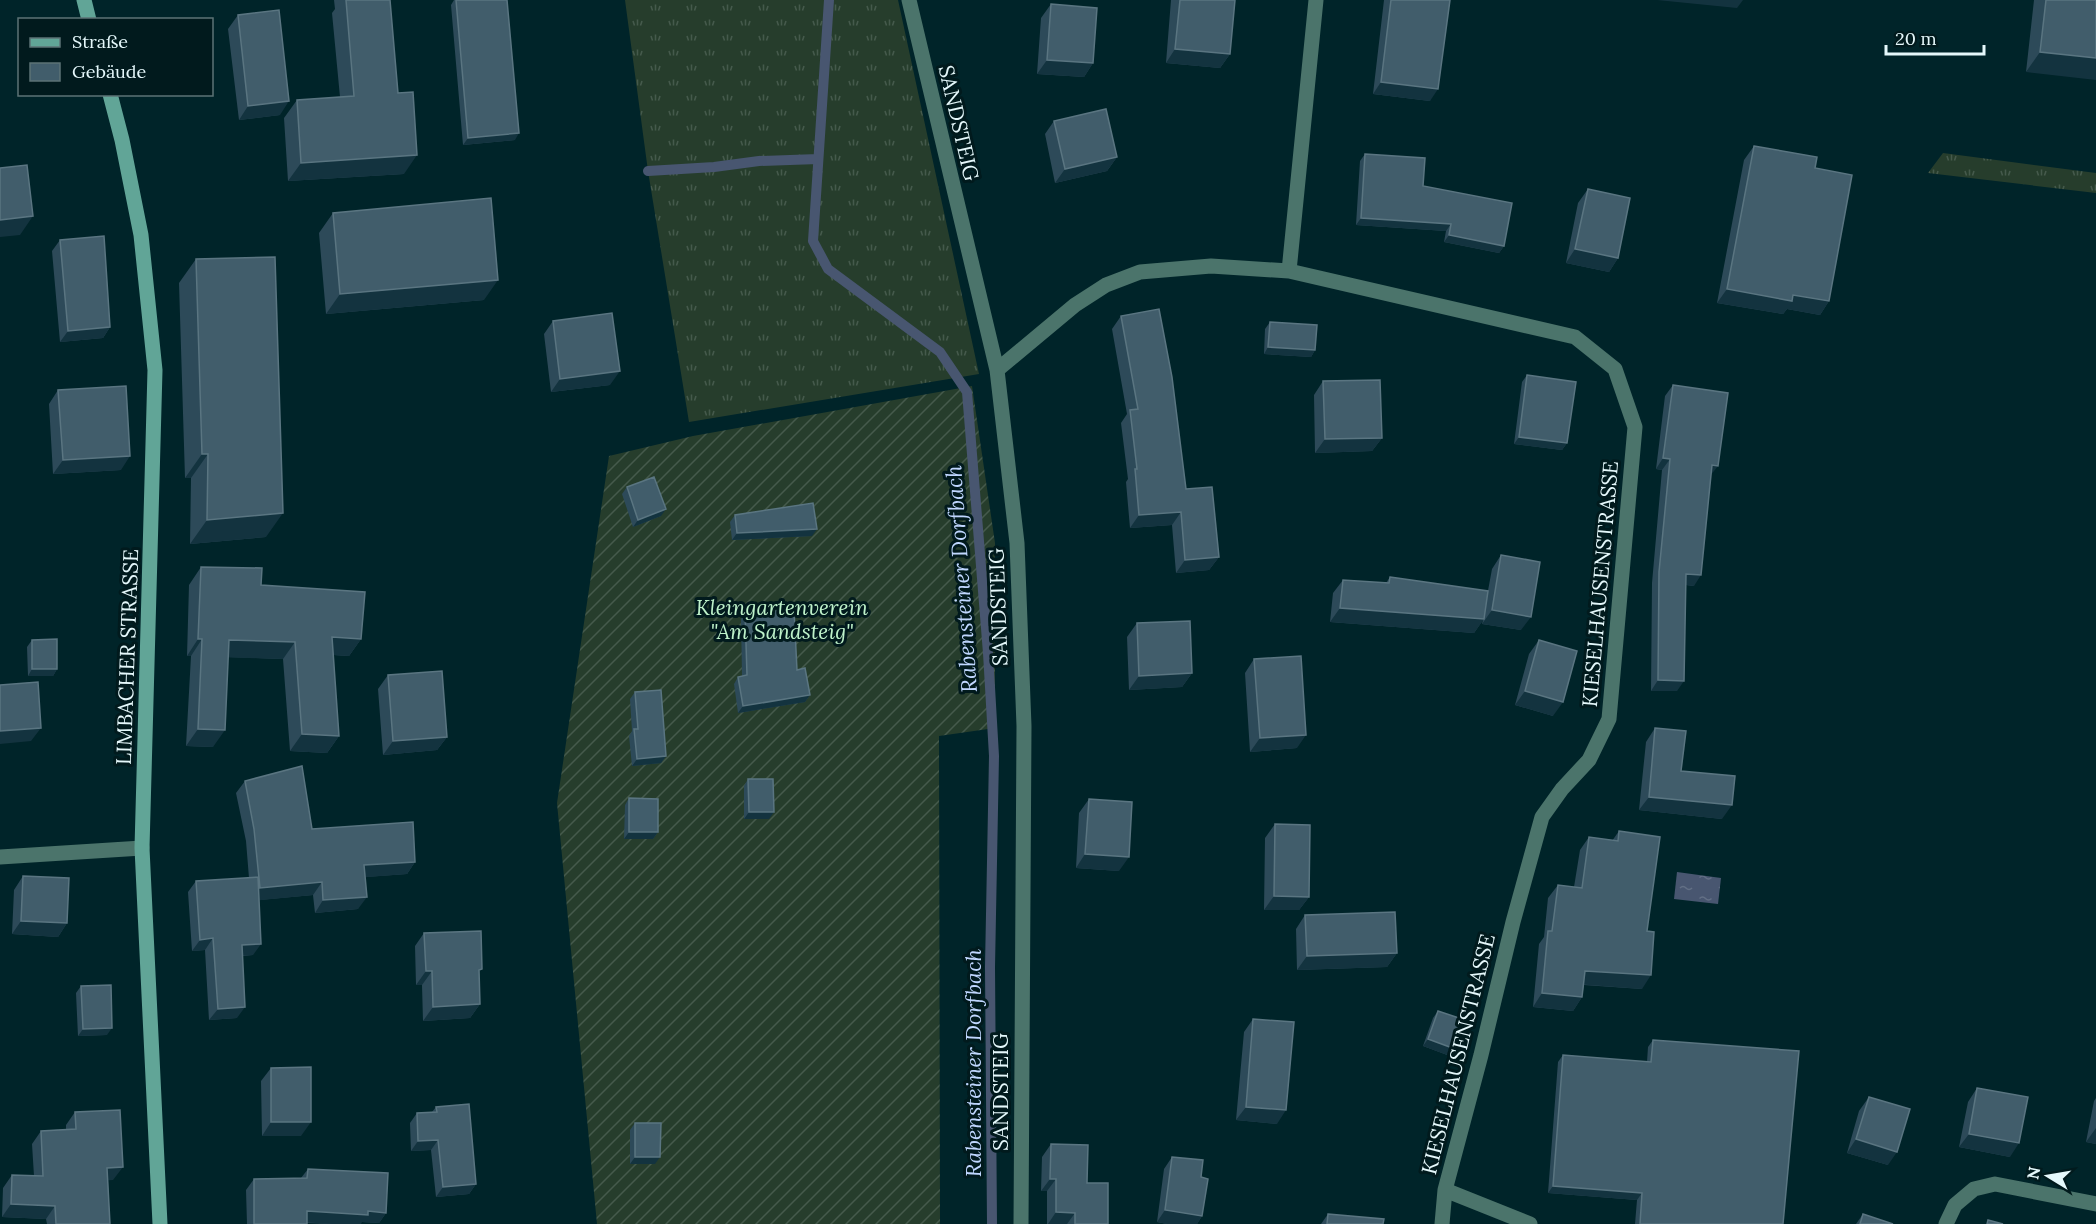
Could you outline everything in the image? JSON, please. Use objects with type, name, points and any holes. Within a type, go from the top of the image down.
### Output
[{"type":"street","points":[[84,0],[88,18]]},
{"type":"street","name":"SANDSTEIG","points":[[909,0],[997,370],[1017,543],[1024,726],[1021,1224]]},
{"type":"street","points":[[1289,272],[1316,0]]},
{"type":"street","name":"LIMBACHER STRASSE","points":[[111,96],[141,235],[155,370],[142,848],[160,1224]]},
{"type":"street","name":"KIESELHAUSENSTRASSE","points":[[997,370],[1075,304],[1106,285],[1140,272],[1211,266],[1289,272],[1575,337],[1615,369],[1635,427],[1609,719],[1589,760],[1562,789],[1542,817],[1445,1190],[1442,1224]]},
{"type":"street","points":[[0,857],[142,848]]},
{"type":"street","points":[[1946,1224],[1955,1205],[1974,1189],[1995,1184],[2096,1204]]},
{"type":"street","points":[[1445,1190],[1530,1224]]},
{"type":"green space","points":[[625,0],[898,0],[979,374],[689,422],[648,171]]},
{"type":"green space","points":[[1943,153],[2096,173],[2096,193],[1928,173]]},
{"type":"green space","name":"Kleingartenverein \"Am Sandsteig\"","points":[[972,386],[995,543],[995,728],[939,736],[940,1224],[597,1224],[557,803],[609,456],[693,436]]},
{"type":"water","points":[[1677,872],[1721,878],[1718,904],[1674,899]]},
{"type":"building","points":[[346,0],[390,0],[398,93],[413,92],[417,155],[301,163],[297,100],[354,96]]},
{"type":"building","points":[[456,0],[507,0],[519,133],[468,138]]},
{"type":"building","points":[[1180,0],[1235,0],[1230,54],[1175,49]]},
{"type":"building","points":[[1391,0],[1450,0],[1438,89],[1381,82]]},
{"type":"building","points":[[2046,0],[2096,0],[2096,58],[2040,52]]},
{"type":"building","points":[[1051,4],[1097,8],[1093,63],[1047,60]]},
{"type":"building","points":[[279,10],[289,101],[248,106],[238,15]]},
{"type":"building","points":[[1106,109],[1117,157],[1065,169],[1054,121]]},
{"type":"building","points":[[1754,146],[1817,157],[1815,168],[1852,175],[1829,301],[1793,295],[1792,301],[1727,289]]},
{"type":"building","points":[[1365,154],[1425,158],[1423,186],[1512,203],[1504,246],[1449,235],[1451,224],[1361,218]]},
{"type":"building","points":[[27,165],[33,216],[0,220],[0,168]]},
{"type":"building","points":[[1588,189],[1630,198],[1618,258],[1575,249]]},
{"type":"building","points":[[491,198],[498,280],[340,294],[333,213]]},
{"type":"building","points":[[104,236],[110,327],[68,331],[60,240]]},
{"type":"building","points":[[275,257],[283,513],[207,520],[208,454],[202,454],[196,259]]},
{"type":"building","points":[[1159,309],[1172,377],[1186,489],[1212,487],[1219,557],[1185,560],[1181,512],[1139,515],[1135,469],[1137,469],[1130,410],[1138,409],[1121,316]]},
{"type":"building","points":[[612,313],[620,371],[560,379],[553,321]]},
{"type":"building","points":[[1270,322],[1317,325],[1315,350],[1268,347]]},
{"type":"building","points":[[1527,375],[1576,382],[1567,443],[1519,437]]},
{"type":"building","points":[[1380,380],[1382,438],[1325,439],[1323,381]]},
{"type":"building","points":[[1673,385],[1728,393],[1718,466],[1712,465],[1701,575],[1686,574],[1684,681],[1658,680],[1659,572],[1670,459],[1663,458]]},
{"type":"building","points":[[126,386],[130,456],[63,460],[58,390]]},
{"type":"building","points":[[654,477],[666,509],[638,520],[627,487]]},
{"type":"building","points":[[813,503],[817,529],[737,533],[735,515]]},
{"type":"building","points":[[1501,555],[1540,562],[1531,617],[1492,610]]},
{"type":"building","points":[[201,567],[262,568],[261,585],[365,592],[361,639],[332,637],[339,736],[302,734],[295,642],[229,640],[225,730],[198,729],[202,639],[198,639]]},
{"type":"building","points":[[1390,577],[1488,591],[1484,619],[1340,608],[1343,580],[1389,583]]},
{"type":"building","points":[[794,610],[797,670],[805,668],[810,695],[743,706],[738,677],[747,675],[745,612]]},
{"type":"building","points":[[1190,621],[1192,673],[1139,676],[1137,623]]},
{"type":"building","points":[[57,639],[57,669],[32,669],[32,640]]},
{"type":"building","points":[[1539,640],[1577,651],[1563,702],[1525,691]]},
{"type":"building","points":[[1301,656],[1306,735],[1260,738],[1254,659]]},
{"type":"building","points":[[442,671],[447,737],[393,741],[388,675]]},
{"type":"building","points":[[38,682],[41,728],[0,731],[0,685]]},
{"type":"building","points":[[661,690],[666,756],[637,759],[634,729],[638,729],[635,692]]},
{"type":"building","points":[[1655,728],[1686,731],[1681,771],[1735,776],[1732,805],[1649,797]]},
{"type":"building","points":[[302,766],[312,829],[413,822],[415,862],[364,865],[367,897],[323,900],[322,882],[260,888],[254,829],[245,781]]},
{"type":"building","points":[[748,779],[773,779],[774,812],[749,812]]},
{"type":"building","points":[[629,798],[658,799],[658,832],[629,832]]},
{"type":"building","points":[[1089,799],[1132,802],[1129,857],[1085,854]]},
{"type":"building","points":[[1275,824],[1310,825],[1309,897],[1274,896]]},
{"type":"building","points":[[1619,831],[1660,837],[1647,931],[1654,932],[1651,975],[1585,971],[1582,997],[1542,993],[1548,931],[1552,931],[1558,885],[1582,888],[1589,837],[1618,841]]},
{"type":"building","points":[[23,876],[69,878],[67,923],[21,921]]},
{"type":"building","points":[[258,877],[261,944],[242,945],[245,1007],[218,1009],[213,938],[200,940],[196,881]]},
{"type":"building","points":[[1395,912],[1397,953],[1307,956],[1305,915]]},
{"type":"building","points":[[481,931],[480,1004],[433,1007],[432,971],[426,971],[424,933]]},
{"type":"building","points":[[111,985],[112,1028],[83,1029],[81,986]]},
{"type":"building","points":[[1438,1011],[1465,1020],[1455,1049],[1428,1039]]},
{"type":"building","points":[[1253,1019],[1294,1022],[1286,1110],[1246,1107]]},
{"type":"building","points":[[1653,1040],[1799,1051],[1783,1224],[1640,1224],[1642,1193],[1553,1186],[1563,1055],[1651,1062]]},
{"type":"building","points":[[311,1067],[311,1122],[271,1122],[271,1068]]},
{"type":"building","points":[[1977,1088],[2028,1097],[2019,1143],[1969,1134]]},
{"type":"building","points":[[1869,1097],[1910,1109],[1897,1152],[1856,1139]]},
{"type":"building","points":[[469,1104],[476,1184],[443,1187],[438,1140],[418,1141],[417,1113],[437,1112],[436,1107]]},
{"type":"building","points":[[120,1110],[123,1167],[107,1168],[110,1224],[56,1224],[55,1206],[11,1204],[12,1175],[43,1176],[41,1131],[76,1129],[75,1112]]},
{"type":"building","points":[[635,1123],[661,1123],[660,1157],[635,1157]]},
{"type":"building","points":[[1051,1144],[1088,1145],[1087,1183],[1108,1183],[1108,1224],[1075,1224],[1075,1213],[1056,1212],[1056,1179],[1050,1179]]},
{"type":"building","points":[[1172,1157],[1203,1160],[1201,1177],[1208,1179],[1202,1216],[1165,1210]]},
{"type":"building","points":[[308,1169],[388,1173],[386,1213],[368,1211],[368,1215],[307,1211],[307,1224],[254,1224],[254,1179],[307,1178]]},
{"type":"building","points":[[1328,1214],[1384,1219],[1383,1224],[1327,1224]]},
{"type":"building","points":[[1863,1214],[1893,1224],[1860,1224]]},
{"type":"building","points":[[1988,1220],[2003,1224],[1987,1224]]},
{"type":"waterway","name":"Rabensteiner Dorfbach","points":[[829,0],[813,241],[828,269],[940,352],[967,392],[994,756],[990,967],[992,1224]]},
{"type":"waterway","points":[[648,171],[714,167],[759,161],[818,159]]}]
